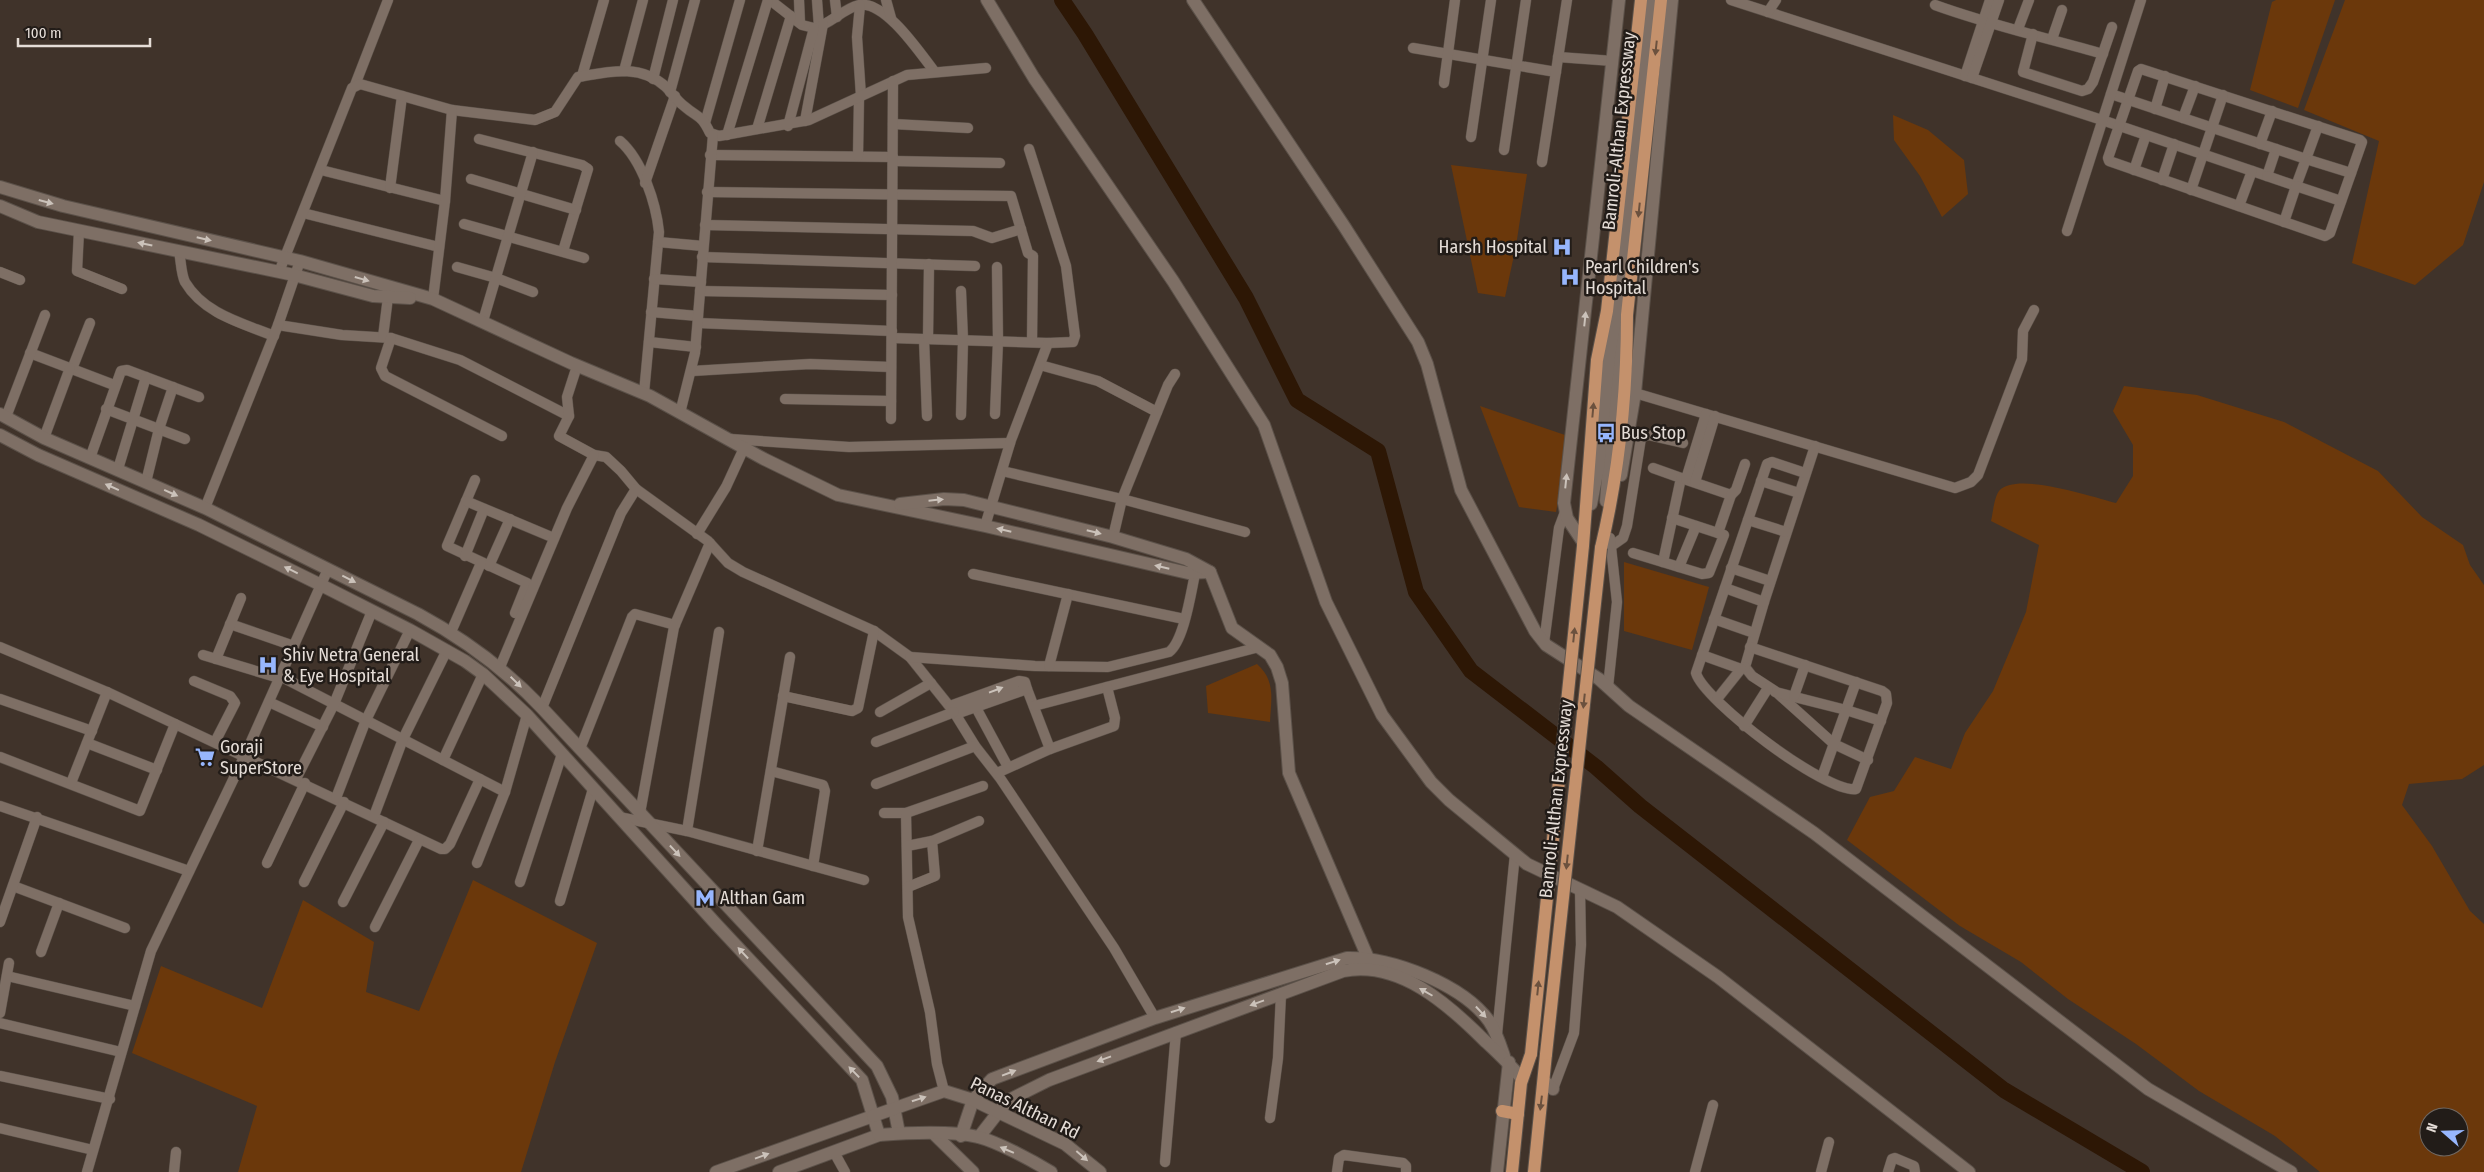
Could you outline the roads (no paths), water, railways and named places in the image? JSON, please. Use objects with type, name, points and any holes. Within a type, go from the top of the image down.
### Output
[{"type":"main road","points":[[1512,1172],[1522,1079],[1531,1054],[1583,544],[1597,360],[1607,311],[1641,0]]},
{"type":"main road","name":"Bamroli-Althan Expressway","points":[[1534,1172],[1549,1085],[1546,1054],[1606,545],[1617,467],[1627,355],[1627,315],[1661,0]]},
{"type":"main road","points":[[1502,1111],[1518,1114]]},
{"type":"street","points":[[279,272],[388,0]]},
{"type":"street","points":[[582,76],[604,0]]},
{"type":"street","points":[[624,71],[643,0]]},
{"type":"street","points":[[653,79],[673,0]]},
{"type":"street","points":[[646,183],[673,94],[695,0]]},
{"type":"street","points":[[705,123],[740,0]]},
{"type":"street","points":[[727,135],[769,0],[800,23],[819,26],[837,17],[855,4],[873,6],[891,18],[934,71]]},
{"type":"street","points":[[757,129],[787,14],[783,0]]},
{"type":"street","points":[[799,0],[800,23]]},
{"type":"street","points":[[805,122],[819,26],[817,0]]},
{"type":"street","points":[[835,0],[837,17]]},
{"type":"street","points":[[886,0],[891,18]]},
{"type":"street","points":[[987,0],[1034,78],[1173,281],[1264,425],[1326,602],[1376,707],[1431,782],[1449,800],[1533,868],[1617,908],[1718,977],[1969,1172]]},
{"type":"street","points":[[1193,0],[1344,226],[1418,342],[1427,364],[1461,490],[1535,631],[1544,643],[1637,711],[1814,833],[2148,1089],[2292,1172]]},
{"type":"street","points":[[1444,83],[1455,0]]},
{"type":"street","points":[[1471,137],[1491,0]]},
{"type":"street","points":[[1504,150],[1526,0]]},
{"type":"street","points":[[1542,162],[1567,0]]},
{"type":"street","points":[[1583,544],[1566,512],[1564,503],[1619,0]]},
{"type":"street","name":"Bamroli-Althan Expressway","points":[[1619,296],[1651,0]]},
{"type":"street","points":[[1606,545],[1635,394],[1672,0]]},
{"type":"street","points":[[1731,0],[2102,120],[2341,201]]},
{"type":"street","points":[[1768,12],[1776,0]]},
{"type":"street","points":[[1988,22],[1990,0]]},
{"type":"street","points":[[1969,77],[1988,22],[1999,0]]},
{"type":"street","points":[[2018,29],[2029,0]]},
{"type":"street","points":[[2067,231],[2141,0]]},
{"type":"street","points":[[855,4],[860,96],[858,156]]},
{"type":"street","points":[[1935,5],[2103,54]]},
{"type":"street","points":[[2052,39],[2062,10]]},
{"type":"street","points":[[788,126],[819,26]]},
{"type":"street","points":[[2034,34],[2023,72],[2082,91],[2088,90],[2094,82],[2112,27]]},
{"type":"street","points":[[1413,48],[1556,72]]},
{"type":"street","points":[[1558,57],[1613,61]]},
{"type":"street","points":[[713,135],[727,135],[805,122],[914,73],[986,68]]},
{"type":"street","points":[[355,84],[452,110],[536,120],[555,112],[569,87],[578,77],[610,70],[624,71],[653,79],[673,94],[684,107],[703,118],[713,135],[696,347],[692,371],[680,412]]},
{"type":"street","points":[[2139,70],[2195,86],[2362,142],[2330,233],[2327,236],[2108,160],[2139,70]]},
{"type":"street","points":[[2155,109],[2165,76]]},
{"type":"street","points":[[891,419],[894,81]]},
{"type":"street","points":[[2183,118],[2195,86]]},
{"type":"street","points":[[2111,94],[2351,173]]},
{"type":"street","points":[[2191,190],[2223,95]]},
{"type":"street","points":[[390,188],[402,96]]},
{"type":"street","points":[[433,299],[445,202],[452,110]]},
{"type":"street","points":[[2260,144],[2272,111]]},
{"type":"street","points":[[893,124],[968,128]]},
{"type":"street","points":[[2284,222],[2318,126]]},
{"type":"street","points":[[2134,170],[2146,135]]},
{"type":"street","points":[[479,139],[582,165],[588,169],[563,251]]},
{"type":"street","points":[[620,141],[629,149],[646,183],[657,217],[658,242],[644,394]]},
{"type":"street","points":[[2162,180],[2174,144]]},
{"type":"street","points":[[651,312],[698,320],[926,339],[1070,343],[1075,336],[1066,266],[1029,149]]},
{"type":"street","points":[[2267,176],[2276,149]]},
{"type":"street","points":[[483,321],[533,152]]},
{"type":"street","points":[[710,155],[858,156],[893,159],[1000,162]]},
{"type":"street","points":[[321,170],[445,202]]},
{"type":"street","points":[[2239,206],[2252,171]]},
{"type":"street","points":[[471,179],[576,210]]},
{"type":"street","points":[[0,187],[63,206],[285,257],[433,299],[577,366],[644,394],[744,448],[838,495],[1195,574],[1210,572]]},
{"type":"street","points":[[707,192],[1011,196],[1028,253],[1033,256],[1032,342]]},
{"type":"street","points":[[0,206],[38,222],[294,275],[373,296],[433,299]]},
{"type":"street","points":[[303,213],[439,247]]},
{"type":"street","points":[[464,224],[584,258]]},
{"type":"street","points":[[705,225],[973,231],[992,238],[1021,229]]},
{"type":"street","points":[[80,231],[77,271],[122,289]]},
{"type":"street","points":[[658,242],[703,246]]},
{"type":"street","points":[[179,251],[185,282],[207,306],[221,315],[274,336]]},
{"type":"street","points":[[702,257],[975,266]]},
{"type":"street","points":[[205,508],[274,336],[300,261]]},
{"type":"street","points":[[927,416],[926,339],[928,264]]},
{"type":"street","points":[[457,267],[496,278],[533,292]]},
{"type":"street","points":[[995,414],[998,341],[997,267]]},
{"type":"street","points":[[0,272],[20,280]]},
{"type":"street","points":[[654,279],[700,286],[892,294]]},
{"type":"street","points":[[961,291],[964,340],[961,415]]},
{"type":"street","points":[[1608,688],[1617,602],[1606,545],[1618,354],[1619,296]]},
{"type":"street","points":[[1583,544],[1598,468],[1609,356],[1619,296]]},
{"type":"street","points":[[388,297],[387,338],[381,368],[385,376],[502,436]]},
{"type":"street","points":[[1635,394],[1955,488],[1972,482],[1978,475],[2013,386],[2022,359],[2023,331],[2034,310]]},
{"type":"street","points":[[46,315],[3,416],[44,438],[205,508],[328,569],[451,632],[500,667],[542,708],[877,1066],[892,1097],[900,1134]]},
{"type":"street","points":[[44,438],[90,323]]},
{"type":"street","points":[[278,325],[342,336],[387,338],[460,360],[569,416]]},
{"type":"street","points":[[649,342],[696,347]]},
{"type":"street","points":[[985,526],[1010,443],[1048,343]]},
{"type":"street","points":[[30,353],[114,386]]},
{"type":"street","points":[[692,371],[810,364],[892,367]]},
{"type":"street","points":[[1040,365],[1098,382],[1157,412]]},
{"type":"street","points":[[577,366],[567,397],[569,416],[559,436],[594,455],[606,457],[636,489],[710,543],[728,563],[743,572],[874,631],[910,657],[953,711],[974,746],[997,773],[1114,948],[1154,1018]]},
{"type":"street","points":[[90,458],[119,373],[124,370],[199,397]]},
{"type":"street","points":[[1113,536],[1122,499],[1157,412],[1175,374]]},
{"type":"street","points":[[118,469],[146,377]]},
{"type":"street","points":[[146,482],[159,429],[173,388]]},
{"type":"street","points":[[785,399],[891,401]]},
{"type":"street","points":[[106,409],[185,439]]},
{"type":"street","points":[[1663,562],[1672,518],[1710,415]]},
{"type":"street","points":[[0,435],[38,455],[198,525],[320,585],[447,650],[483,674],[527,715],[862,1080],[879,1135]]},
{"type":"street","points":[[1583,544],[1606,545],[1623,538],[1627,526],[1641,438],[1648,435],[1683,443]]},
{"type":"street","points":[[727,439],[849,447],[1010,443]]},
{"type":"street","points":[[1717,699],[1743,668],[1815,446]]},
{"type":"street","points":[[698,534],[726,487],[744,448]]},
{"type":"street","points":[[500,667],[566,508],[594,455]]},
{"type":"street","points":[[1750,647],[1856,682],[1886,694],[1887,703],[1856,789],[1848,789],[1822,777],[1774,749],[1744,726],[1697,676],[1702,655],[1731,568],[1769,462],[1805,473]]},
{"type":"street","points":[[1718,533],[1730,495],[1736,490],[1745,464]]},
{"type":"street","points":[[1653,468],[1730,495]]},
{"type":"street","points":[[1002,472],[1122,499],[1245,532]]},
{"type":"street","points":[[475,480],[447,544],[449,549],[527,583],[512,621]]},
{"type":"street","points":[[1761,481],[1799,493]]},
{"type":"street","points":[[542,708],[621,514],[636,489]]},
{"type":"street","points":[[887,505],[954,499],[991,506],[1113,536],[1186,558],[1210,572],[1232,628],[1241,637],[1270,655],[1280,675],[1288,764],[1292,780],[1368,958]]},
{"type":"street","points":[[466,501],[554,538]]},
{"type":"street","points":[[465,556],[484,509]]},
{"type":"street","points":[[1544,643],[1559,528],[1566,512]]},
{"type":"street","points":[[1633,553],[1704,575],[1710,573],[1724,537],[1718,533],[1672,518]]},
{"type":"street","points":[[451,632],[510,519]]},
{"type":"street","points":[[1748,520],[1786,532]]},
{"type":"street","points":[[1679,567],[1696,526]]},
{"type":"street","points":[[644,818],[675,625],[710,543]]},
{"type":"street","points":[[1731,568],[1770,581]]},
{"type":"street","points":[[87,1172],[110,1099],[121,1052],[151,951],[245,755],[328,569]]},
{"type":"street","points":[[973,574],[1184,619]]},
{"type":"street","points":[[910,657],[1049,666],[1108,667],[1169,652],[1175,646],[1184,619],[1195,574]]},
{"type":"street","points":[[1725,588],[1764,602]]},
{"type":"street","points":[[1049,666],[1068,594]]},
{"type":"street","points":[[216,659],[241,598]]},
{"type":"street","points":[[267,863],[372,611]]},
{"type":"street","points":[[580,749],[632,617],[635,614],[641,614],[675,625]]},
{"type":"street","points":[[1714,619],[1754,633]]},
{"type":"street","points":[[230,624],[294,646]]},
{"type":"street","points":[[304,882],[340,800],[366,720],[410,630]]},
{"type":"street","points":[[783,696],[852,711],[858,708],[874,631]]},
{"type":"street","points":[[688,832],[719,632]]},
{"type":"street","points":[[0,647],[107,692],[301,781],[419,840],[445,849],[480,779]]},
{"type":"street","points":[[1034,706],[1259,647]]},
{"type":"street","points":[[374,816],[403,739],[447,650]]},
{"type":"street","points":[[203,655],[280,677],[505,792]]},
{"type":"street","points":[[1702,655],[1743,668],[1834,744],[1868,760]]},
{"type":"street","points":[[757,850],[790,657]]},
{"type":"street","points":[[1794,696],[1805,665]]},
{"type":"street","points":[[443,760],[483,674]]},
{"type":"street","points":[[876,742],[974,703],[1019,680],[1025,682],[1050,749]]},
{"type":"street","points":[[194,681],[230,696],[235,703],[215,742]]},
{"type":"street","points":[[1822,777],[1856,682]]},
{"type":"street","points":[[880,712],[931,683]]},
{"type":"street","points":[[997,773],[1050,749],[1114,726],[1115,718],[1107,687]]},
{"type":"street","points":[[1771,690],[1881,721]]},
{"type":"street","points":[[1744,726],[1771,690]]},
{"type":"street","points":[[71,783],[107,692]]},
{"type":"street","points":[[0,699],[92,731]]},
{"type":"street","points":[[269,702],[323,727]]},
{"type":"street","points":[[974,703],[1008,767]]},
{"type":"street","points":[[477,863],[505,792],[527,715]]},
{"type":"street","points":[[0,757],[140,811],[175,724]]},
{"type":"street","points":[[87,743],[157,770]]},
{"type":"street","points":[[876,784],[974,746]]},
{"type":"street","points":[[520,882],[562,754]]},
{"type":"street","points":[[771,771],[823,785],[824,791],[814,866]]},
{"type":"street","points":[[884,813],[906,813],[983,786]]},
{"type":"street","points":[[560,900],[593,789]]},
{"type":"street","points":[[0,806],[37,817],[189,871]]},
{"type":"street","points":[[906,813],[908,917],[930,1012],[937,1064],[944,1091]]},
{"type":"street","points":[[0,922],[37,817]]},
{"type":"street","points":[[619,817],[644,818],[688,832],[864,880]]},
{"type":"street","points":[[907,846],[932,841],[979,820]]},
{"type":"street","points":[[343,902],[384,822]]},
{"type":"street","points":[[375,927],[419,840]]},
{"type":"street","points":[[908,886],[935,876],[932,841]]},
{"type":"street","points":[[1497,1034],[1515,854]]},
{"type":"street","points":[[13,886],[124,928]]},
{"type":"street","points":[[1549,1085],[1574,1033],[1581,944],[1580,890]]},
{"type":"street","points":[[41,952],[59,903]]},
{"type":"street","points":[[962,1136],[973,1100],[992,1079],[1154,1018],[1347,958],[1368,958],[1408,969],[1455,991],[1471,1001],[1488,1020],[1497,1034],[1506,1059],[1497,1172]]},
{"type":"street","points":[[0,1013],[9,963]]},
{"type":"street","points":[[979,1137],[1007,1101],[1049,1080],[1343,971],[1355,969],[1369,969],[1394,976],[1437,998],[1460,1014],[1487,1043],[1506,1059],[1522,1079]]},
{"type":"street","points":[[7,976],[135,1006]]},
{"type":"street","points":[[1270,1118],[1278,1058],[1281,994]]},
{"type":"street","points":[[0,1024],[121,1052]]},
{"type":"street","points":[[1165,1162],[1176,1032]]},
{"type":"street","points":[[0,1076],[110,1099]]},
{"type":"street","name":"Panas Althan Rd","points":[[716,1172],[894,1107],[944,1091],[973,1100],[1065,1144],[1100,1172]]},
{"type":"street","points":[[1695,1172],[1713,1105]]},
{"type":"street","points":[[0,1128],[93,1150]]},
{"type":"street","points":[[934,1134],[973,1172]]},
{"type":"street","points":[[778,1172],[879,1135],[934,1134],[979,1137],[1031,1160],[1051,1172]]},
{"type":"street","points":[[1821,1172],[1830,1142]]},
{"type":"street","points":[[174,1172],[176,1152]]},
{"type":"street","points":[[834,1152],[845,1172]]},
{"type":"street","points":[[1337,1172],[1339,1158],[1344,1155],[1403,1163],[1406,1166],[1406,1172]]},
{"type":"street","points":[[1888,1172],[1892,1159],[1895,1158],[1914,1166],[1915,1172]]},
{"type":"waterway","points":[[1062,0],[1085,34],[1246,298],[1297,400],[1378,451],[1416,592],[1471,671],[1596,767],[1640,806],[2004,1090],[2142,1172]]},
{"type":"place","name":"Harsh Hospital","points":[[1562,247]]},
{"type":"place","name":"Pearl Children's Hospital","points":[[1570,277]]},
{"type":"place","name":"Bus Stop","points":[[1606,433]]},
{"type":"place","name":"Shiv Netra General & Eye Hospital","points":[[268,665]]},
{"type":"place","name":"Goraji SuperStore","points":[[205,757]]},
{"type":"place","name":"Althan Gam","points":[[705,898]]}]
